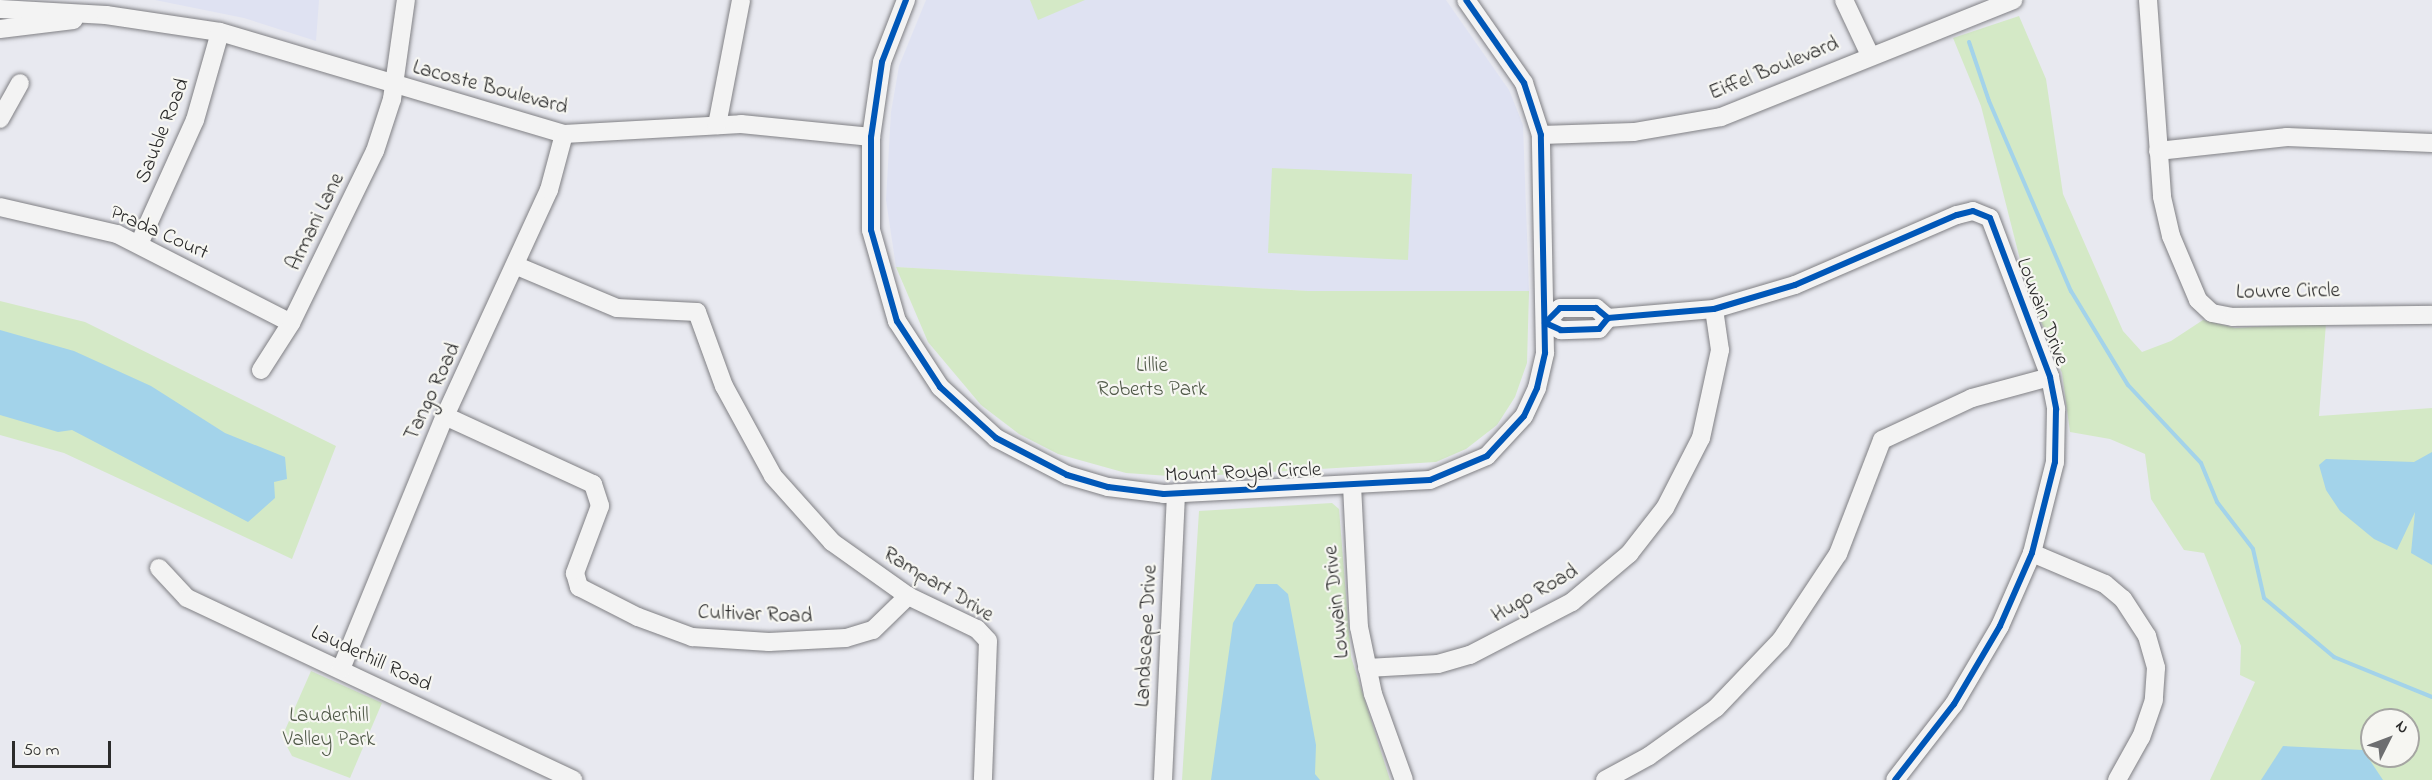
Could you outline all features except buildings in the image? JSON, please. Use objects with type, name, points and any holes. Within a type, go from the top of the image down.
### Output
[{"type":"street","name":"Armani Lane","points":[[261,370],[291,323],[375,151],[395,85],[405,0]]},
{"type":"street","points":[[717,125],[741,0]]},
{"type":"street","name":"Mount Royal Circle","points":[[906,0],[882,62],[871,137],[871,230],[880,274],[897,321],[940,387],[996,438],[1040,465],[1108,487],[1176,493],[1430,480],[1487,456],[1512,432],[1534,395],[1545,353],[1541,135],[1524,83],[1466,0]]},
{"type":"street","points":[[1845,0],[1870,55]]},
{"type":"street","name":"Eiffel Boulevard","points":[[1541,135],[1634,132],[1721,117],[1953,21],[2014,0]]},
{"type":"street","name":"Louvre Circle","points":[[2148,0],[2162,197],[2171,236],[2198,300],[2212,313],[2233,317],[2432,315]]},
{"type":"street","name":"Lacoste Boulevard","points":[[0,9],[106,15],[220,32],[564,134],[717,125],[871,137]]},
{"type":"street","name":"Lacoste Boulevard","points":[[0,29],[106,15]]},
{"type":"street","name":"Sauble Road","points":[[139,244],[195,120],[220,32]]},
{"type":"street","points":[[0,119],[20,83]]},
{"type":"street","name":"Tango Road","points":[[341,669],[445,416],[517,266],[549,190],[564,134]]},
{"type":"street","points":[[2158,152],[2287,137],[2432,143]]},
{"type":"street","name":"Prada Court","points":[[0,207],[95,228],[139,244],[291,323]]},
{"type":"street","name":"Louvain Drive","points":[[1545,323],[1560,308],[1596,308],[1608,318],[1714,309],[1795,285],[1973,211],[1990,218],[2015,294],[2050,377],[2057,444],[2032,553],[1970,681],[1895,780]]},
{"type":"street","name":"Rampart Drive","points":[[517,266],[616,308],[697,312],[724,386],[773,476],[832,543],[908,596],[977,629],[988,641],[983,780]]},
{"type":"street","name":"Hugo Road","points":[[1366,668],[1438,664],[1470,655],[1565,606],[1629,554],[1665,508],[1701,438],[1720,350],[1714,309]]},
{"type":"street","points":[[1605,780],[1693,726],[1741,685],[1782,640],[1838,554],[1882,440],[1972,398],[2050,377]]},
{"type":"street","name":"Cultivar Road","points":[[445,416],[593,484],[600,506],[575,573],[579,587],[638,617],[692,637],[769,642],[846,639],[873,630],[908,596]]},
{"type":"street","name":"Louvain Drive","points":[[1352,485],[1356,599],[1366,668],[1404,780]]},
{"type":"street","name":"Landscape Drive","points":[[1163,780],[1176,493]]},
{"type":"street","points":[[2032,553],[2105,584],[2123,599],[2148,636],[2156,668],[2154,700],[2141,737],[2116,780]]},
{"type":"street","name":"Lauderhill Road","points":[[159,568],[187,598],[341,669],[570,780]]},
{"type":"shaded area","points":[[155,0],[319,0],[316,41],[244,18]]},
{"type":"shaded area","points":[[926,0],[1446,0],[1509,90],[1523,125],[1529,291],[1308,291],[896,267],[886,200],[891,112],[899,66]]},
{"type":"green space","points":[[1030,0],[1085,0],[1038,20]]},
{"type":"green space","points":[[2019,16],[2046,79],[2063,194],[2123,331],[2142,352],[2171,341],[2203,320],[2235,328],[2326,323],[2319,416],[2432,408],[2432,780],[2210,780],[2255,682],[2240,675],[2241,646],[2204,553],[2184,550],[2151,499],[2145,454],[2110,439],[2070,432],[2062,373],[2027,287],[1981,106],[1953,38]]},
{"type":"green space","points":[[1272,168],[1412,174],[1408,260],[1268,253]]},
{"type":"green space","name":"Lillie Roberts Park","points":[[896,267],[1308,291],[1529,291],[1527,363],[1515,397],[1497,425],[1466,449],[1436,462],[1184,477],[1126,473],[1058,454],[1019,434],[981,405],[928,342]]},
{"type":"green space","points":[[0,301],[85,322],[336,446],[292,559],[64,453],[0,435]]},
{"type":"green space","points":[[1332,503],[1339,509],[1351,657],[1390,780],[1182,780],[1199,511]]},
{"type":"green space","name":"Lauderhill Valley Park","points":[[311,671],[382,703],[350,778],[292,756],[282,737]]},
{"type":"water","points":[[0,330],[74,351],[151,386],[225,433],[285,457],[287,479],[274,482],[275,498],[248,522],[72,430],[58,432],[0,415]]},
{"type":"water","points":[[2432,452],[2432,565],[2411,553],[2415,512],[2397,550],[2374,539],[2340,511],[2326,490],[2319,465],[2326,459],[2414,462]]},
{"type":"water","points":[[1256,584],[1277,584],[1288,594],[1316,745],[1315,774],[1320,780],[1211,780],[1233,623]]},
{"type":"water","points":[[2283,746],[2360,750],[2360,768],[2375,768],[2383,780],[2261,780]]},
{"type":"waterway","points":[[1969,42],[1989,101],[2071,291],[2128,385],[2201,463],[2217,502],[2253,549],[2264,598],[2334,657],[2432,697]]},
{"type":"cycle path","points":[[906,0],[882,62],[871,137],[871,230],[897,321],[940,387],[996,438],[1067,475],[1108,487],[1164,494],[1430,480],[1487,456],[1524,416],[1537,388],[1545,353],[1541,135],[1524,83],[1466,0]]},
{"type":"cycle path","points":[[1608,318],[1599,329],[1561,330],[1545,323],[1560,308],[1596,308],[1608,318],[1714,309],[1795,285],[1957,215],[1973,211],[1990,218],[2050,377],[2056,409],[2055,462],[2032,553],[2000,626],[1954,704],[1895,780]]}]
